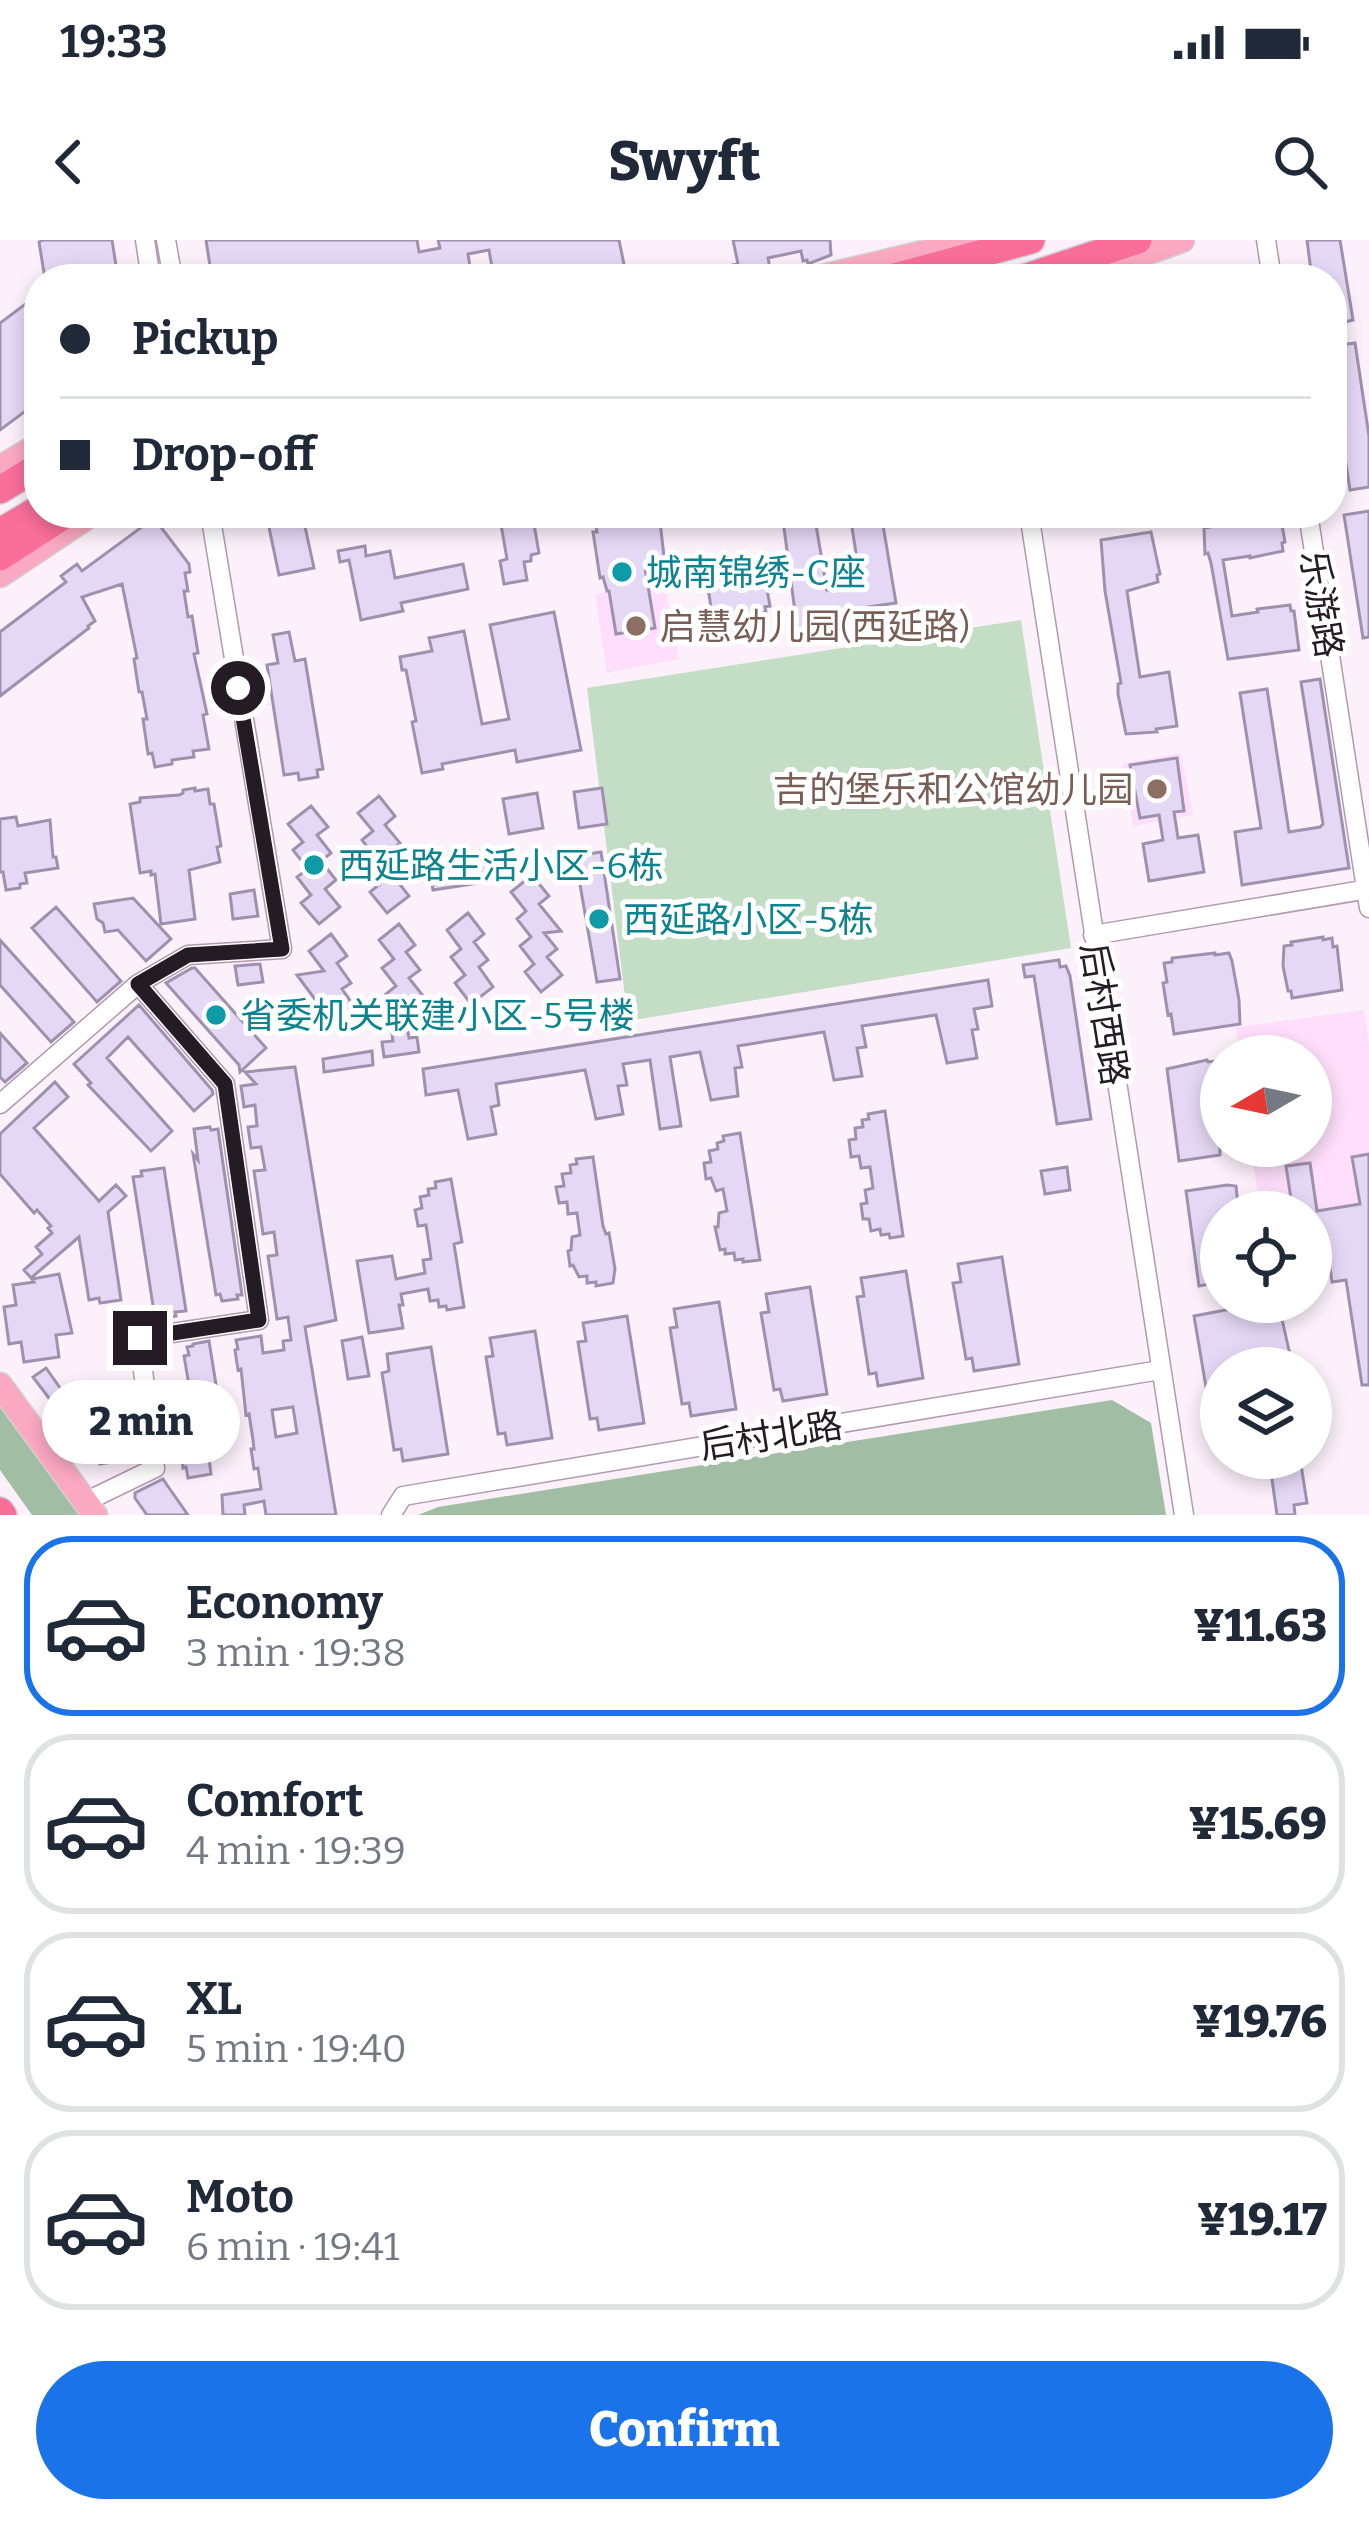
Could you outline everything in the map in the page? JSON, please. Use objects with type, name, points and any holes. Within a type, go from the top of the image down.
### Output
[{"type":"highway","points":[[942,264],[1031,240]]},
{"type":"highway","points":[[1066,264],[1138,240]]},
{"type":"highway","points":[[0,557],[45,528]]},
{"type":"main road","points":[[877,264],[977,240]]},
{"type":"main road","points":[[1114,264],[1182,240]]},
{"type":"main road","points":[[0,574],[70,528]]},
{"type":"main road","points":[[0,1384],[90,1508]]},
{"type":"street","points":[[0,1104],[138,984],[188,955],[282,949],[212,528]]},
{"type":"street","name":"后村西路","points":[[1031,528],[1184,1515]]},
{"type":"street","name":"乐游路","points":[[1310,528],[1368,895]]},
{"type":"street","points":[[1093,935],[1368,895]]},
{"type":"street","points":[[90,1508],[155,1468],[140,1338],[259,1320],[225,1084],[138,984]]},
{"type":"street","name":"后村北路","points":[[391,1515],[403,1496],[1160,1370]]},
{"type":"shaded area","name":"启慧幼儿园(西延路)","points":[[664,582],[679,659],[607,673],[595,594]]},
{"type":"shaded area","name":"吉的堡乐和公馆幼儿园","points":[[1181,753],[1193,815],[1133,826],[1122,764]]},
{"type":"shaded area","points":[[1364,1010],[1369,1043],[1369,1249],[1332,1255],[1332,1191],[1257,1191],[1254,1167],[1332,1167],[1332,1035],[1237,1035],[1236,1027]]},
{"type":"green space","points":[[1021,620],[1071,948],[628,1021],[587,688]]},
{"type":"green space","points":[[1112,1400],[1151,1423],[1166,1515],[418,1515],[438,1507]]},
{"type":"green space","points":[[0,1401],[82,1515],[32,1515],[0,1470]]},
{"type":"building","points":[[112,240],[116,264],[43,264],[39,242]]},
{"type":"building","points":[[206,240],[417,240],[419,252],[440,248],[438,240],[619,240],[624,264],[491,264],[489,250],[468,254],[470,264],[210,264]]},
{"type":"building","points":[[733,240],[830,240],[831,255],[808,264],[801,251],[768,258],[769,264],[738,264]]},
{"type":"building","points":[[1307,240],[1340,240],[1344,264],[1310,264]]},
{"type":"building","points":[[1347,283],[1353,320],[1347,321]]},
{"type":"building","points":[[24,305],[24,412],[0,430],[0,323]]},
{"type":"building","points":[[1355,343],[1369,436],[1369,487],[1350,490],[1347,471],[1347,344]]},
{"type":"building","points":[[1369,511],[1369,637],[1363,638],[1346,528],[1347,515]]},
{"type":"building","points":[[140,528],[162,528],[189,564],[190,572],[185,573],[188,591],[184,591],[198,653],[194,654],[209,749],[155,767],[152,753],[148,754],[143,719],[147,719],[122,584],[82,597],[95,621],[0,696],[0,632],[66,582],[61,576],[77,564],[82,571]]},
{"type":"building","points":[[269,528],[305,528],[314,568],[279,575]]},
{"type":"building","points":[[502,528],[535,528],[539,553],[524,562],[527,580],[504,584],[500,561],[507,559]]},
{"type":"building","name":"城南锦绣-C座","points":[[596,528],[661,528],[665,565],[645,568],[655,628],[616,634],[609,591],[600,578],[593,532]]},
{"type":"building","points":[[784,528],[817,528],[827,590],[861,585],[852,528],[884,528],[896,603],[821,618],[823,631],[798,635]]},
{"type":"building","points":[[1204,528],[1283,528],[1283,551],[1223,560],[1232,616],[1290,605],[1299,650],[1228,659],[1211,563],[1205,554]]},
{"type":"building","points":[[1151,532],[1158,582],[1127,591],[1140,677],[1169,672],[1177,726],[1126,734],[1101,540]]},
{"type":"building","points":[[365,546],[366,556],[390,551],[395,578],[463,564],[468,589],[401,603],[403,611],[361,620],[349,560],[340,562],[338,551]]},
{"type":"building","points":[[705,567],[723,571],[743,568],[745,582],[766,584],[770,606],[750,617],[752,631],[716,642]]},
{"type":"building","points":[[554,612],[581,750],[517,762],[515,750],[442,764],[443,769],[422,773],[412,722],[416,721],[400,657],[432,651],[429,638],[464,631],[482,724],[509,719],[490,625]]},
{"type":"building","points":[[289,632],[295,661],[305,659],[323,769],[317,770],[318,777],[299,780],[298,773],[284,775],[267,665],[278,663],[273,635]]},
{"type":"building","points":[[1320,679],[1349,868],[1242,885],[1235,832],[1261,828],[1240,693],[1267,689],[1289,832],[1320,827],[1301,682]]},
{"type":"building","points":[[1177,758],[1184,811],[1174,812],[1178,838],[1198,835],[1204,872],[1149,881],[1143,844],[1163,840],[1159,815],[1140,818],[1130,765]]},
{"type":"building","points":[[602,788],[607,824],[579,828],[574,792]]},
{"type":"building","points":[[208,789],[210,804],[214,804],[220,862],[189,870],[195,919],[161,924],[155,874],[140,873],[130,804]]},
{"type":"building","points":[[537,793],[543,828],[509,834],[503,799]]},
{"type":"building","points":[[379,796],[395,816],[385,825],[400,843],[390,851],[404,869],[394,877],[409,896],[387,913],[370,892],[380,884],[366,866],[376,858],[362,840],[373,831],[358,813]]},
{"type":"building","name":"西延路生活小区-6栋","points":[[311,806],[328,827],[317,835],[331,853],[321,861],[336,880],[325,889],[340,907],[319,924],[301,903],[311,895],[297,877],[308,869],[293,850],[303,842],[288,824]]},
{"type":"building","points":[[16,817],[18,826],[50,820],[58,868],[25,873],[27,883],[6,890],[0,872],[0,819]]},
{"type":"building","points":[[494,849],[497,870],[490,871],[492,881],[433,890],[431,880],[424,881],[421,861]]},
{"type":"building","name":"西延路小区-5栋","points":[[601,852],[620,979],[597,982],[575,856]]},
{"type":"building","points":[[532,875],[549,896],[539,904],[561,931],[544,933],[557,949],[547,957],[562,975],[541,992],[525,972],[534,964],[520,946],[531,937],[517,919],[526,911],[511,892]]},
{"type":"building","points":[[254,890],[258,916],[233,919],[230,894]]},
{"type":"building","points":[[133,898],[171,939],[146,961],[118,930],[105,932],[97,919],[94,904]]},
{"type":"building","points":[[56,907],[121,981],[97,1002],[32,928]]},
{"type":"building","points":[[468,913],[484,934],[474,942],[488,960],[479,967],[493,987],[471,1004],[455,983],[465,975],[451,957],[461,949],[447,930]]},
{"type":"building","points":[[399,924],[415,945],[406,952],[420,970],[409,978],[424,997],[403,1014],[386,994],[396,986],[382,968],[394,959],[379,940]]},
{"type":"building","points":[[331,934],[347,956],[337,963],[351,983],[342,989],[356,1009],[334,1025],[297,975],[324,971],[309,951]]},
{"type":"building","points":[[1332,938],[1333,947],[1337,946],[1342,990],[1292,998],[1283,966],[1284,946]]},
{"type":"building","points":[[0,940],[74,1022],[51,1042],[0,985]]},
{"type":"building","points":[[1229,953],[1232,961],[1240,1024],[1174,1034],[1163,983],[1167,982],[1164,963]]},
{"type":"building","points":[[1059,960],[1070,976],[1091,1119],[1057,1124],[1034,976],[1025,977],[1023,965]]},
{"type":"building","points":[[260,964],[263,982],[238,985],[235,966]]},
{"type":"building","name":"省委机关联建小区-5号楼","points":[[192,968],[266,1048],[240,1072],[239,1065],[166,983]]},
{"type":"building","points":[[988,980],[992,1006],[974,1009],[977,1058],[947,1063],[936,1015],[862,1026],[866,1047],[857,1048],[862,1076],[834,1080],[824,1032],[738,1046],[742,1067],[735,1068],[738,1096],[711,1100],[700,1052],[670,1057],[681,1126],[660,1129],[650,1060],[623,1064],[627,1085],[618,1086],[623,1114],[596,1119],[585,1070],[496,1084],[499,1105],[491,1107],[496,1134],[468,1139],[458,1090],[426,1095],[423,1069]]},
{"type":"building","points":[[139,1005],[213,1094],[194,1111],[128,1037],[107,1058],[172,1131],[151,1151],[74,1064]]},
{"type":"building","points":[[408,1032],[409,1038],[417,1037],[419,1052],[384,1057],[382,1042],[393,1041],[392,1034]]},
{"type":"building","points":[[0,1033],[27,1063],[5,1082],[0,1077]]},
{"type":"building","points":[[372,1051],[373,1065],[324,1072],[323,1059]]},
{"type":"building","points":[[1200,1062],[1200,1158],[1179,1161],[1167,1069]]},
{"type":"building","points":[[295,1067],[336,1320],[305,1327],[336,1515],[266,1515],[264,1501],[244,1505],[245,1515],[223,1515],[222,1495],[261,1489],[236,1340],[261,1336],[263,1353],[284,1350],[283,1341],[291,1340],[288,1317],[277,1319],[268,1256],[277,1255],[274,1232],[263,1234],[254,1171],[265,1170],[261,1147],[251,1148],[248,1127],[257,1126],[255,1105],[244,1107],[241,1086],[256,1084],[245,1072]],"holes":[[[293,1407],[297,1433],[276,1437],[272,1410]]]},
{"type":"building","points":[[55,1082],[68,1097],[34,1128],[99,1201],[116,1185],[126,1196],[108,1212],[121,1300],[89,1300],[79,1237],[31,1278],[24,1270],[42,1254],[36,1247],[52,1233],[51,1226],[0,1174],[0,1134]]},
{"type":"building","points":[[885,1111],[903,1236],[890,1238],[881,1235],[880,1229],[871,1231],[869,1219],[863,1219],[865,1190],[873,1188],[870,1167],[861,1168],[859,1156],[851,1157],[849,1140],[856,1139],[855,1128],[863,1127],[868,1114]]},
{"type":"building","points":[[194,1129],[218,1129],[242,1295],[222,1301],[216,1295],[193,1154],[198,1160]]},
{"type":"building","points":[[740,1133],[760,1260],[743,1262],[735,1260],[734,1253],[720,1250],[715,1227],[719,1213],[727,1211],[723,1189],[716,1191],[711,1178],[706,1179],[704,1163],[711,1162],[709,1151],[718,1149],[723,1136]]},
{"type":"building","points":[[1369,1154],[1369,1385],[1362,1385],[1346,1280],[1332,1282],[1332,1209],[1360,1204],[1352,1157]]},
{"type":"building","points":[[593,1157],[615,1269],[613,1283],[596,1286],[570,1266],[572,1237],[580,1235],[577,1213],[568,1214],[567,1202],[559,1203],[556,1187],[564,1186],[562,1174],[571,1173],[570,1165],[577,1164],[576,1159]]},
{"type":"building","points":[[1067,1167],[1070,1190],[1045,1194],[1041,1171]]},
{"type":"building","points":[[1286,1167],[1311,1167],[1314,1191],[1290,1191]]},
{"type":"building","points":[[164,1168],[186,1311],[159,1319],[154,1312],[133,1177]]},
{"type":"building","points":[[451,1179],[462,1242],[454,1244],[464,1307],[439,1307],[438,1300],[430,1301],[428,1289],[401,1294],[403,1328],[369,1333],[357,1261],[392,1256],[396,1279],[425,1273],[423,1260],[431,1259],[426,1225],[418,1226],[415,1210],[422,1208],[420,1197],[436,1188],[435,1182]]},
{"type":"building","points":[[1236,1186],[1236,1191],[1200,1191],[1199,1286],[1186,1191]]},
{"type":"building","points":[[1002,1257],[1019,1364],[974,1371],[972,1358],[966,1359],[953,1283],[961,1282],[958,1264]]},
{"type":"building","points":[[906,1271],[923,1378],[878,1386],[876,1373],[869,1374],[857,1297],[864,1296],[861,1278]]},
{"type":"building","points":[[59,1274],[72,1333],[56,1335],[59,1357],[24,1362],[21,1342],[9,1344],[4,1307],[16,1305],[13,1285]]},
{"type":"building","points":[[810,1287],[827,1394],[783,1401],[780,1389],[774,1390],[761,1313],[769,1312],[766,1294]]},
{"type":"building","points":[[719,1302],[736,1409],[691,1416],[689,1403],[682,1404],[670,1328],[677,1327],[674,1309]]},
{"type":"building","points":[[1200,1315],[1200,1323],[1283,1323],[1288,1347],[1200,1347],[1200,1352],[1194,1316]]},
{"type":"building","points":[[627,1316],[644,1423],[599,1430],[597,1418],[590,1419],[578,1342],[586,1341],[583,1323]]},
{"type":"building","points":[[535,1331],[552,1438],[507,1445],[505,1433],[498,1434],[486,1357],[493,1356],[490,1338]]},
{"type":"building","points":[[362,1337],[369,1376],[348,1379],[342,1341]]},
{"type":"building","points":[[209,1341],[223,1428],[197,1432],[184,1356],[189,1355],[187,1347]]},
{"type":"building","points":[[431,1347],[448,1454],[403,1461],[401,1449],[394,1450],[382,1373],[389,1371],[387,1354]]},
{"type":"building","points":[[46,1368],[63,1392],[118,1384],[121,1404],[133,1402],[138,1437],[128,1439],[131,1459],[100,1464],[97,1445],[85,1447],[82,1426],[70,1426],[33,1377]]},
{"type":"building","points":[[206,1436],[211,1474],[188,1478],[181,1440]]},
{"type":"building","points":[[163,1479],[188,1515],[147,1515],[135,1498],[135,1493]]},
{"type":"building","points":[[1272,1479],[1303,1479],[1307,1503],[1294,1505],[1295,1515],[1277,1515]]},
{"type":"place","name":"城南锦绣-C座","points":[[622,572]]},
{"type":"place","name":"启慧幼儿园(西延路)","points":[[636,626]]},
{"type":"place","name":"吉的堡乐和公馆幼儿园","points":[[1157,789]]},
{"type":"place","name":"西延路生活小区-6栋","points":[[314,865]]},
{"type":"place","name":"西延路小区-5栋","points":[[599,919]]},
{"type":"place","name":"省委机关联建小区-5号楼","points":[[216,1015]]},
{"type":"route","points":[[140,1338],[259,1320],[225,1084],[138,984],[188,955],[282,949],[238,688]]}]
